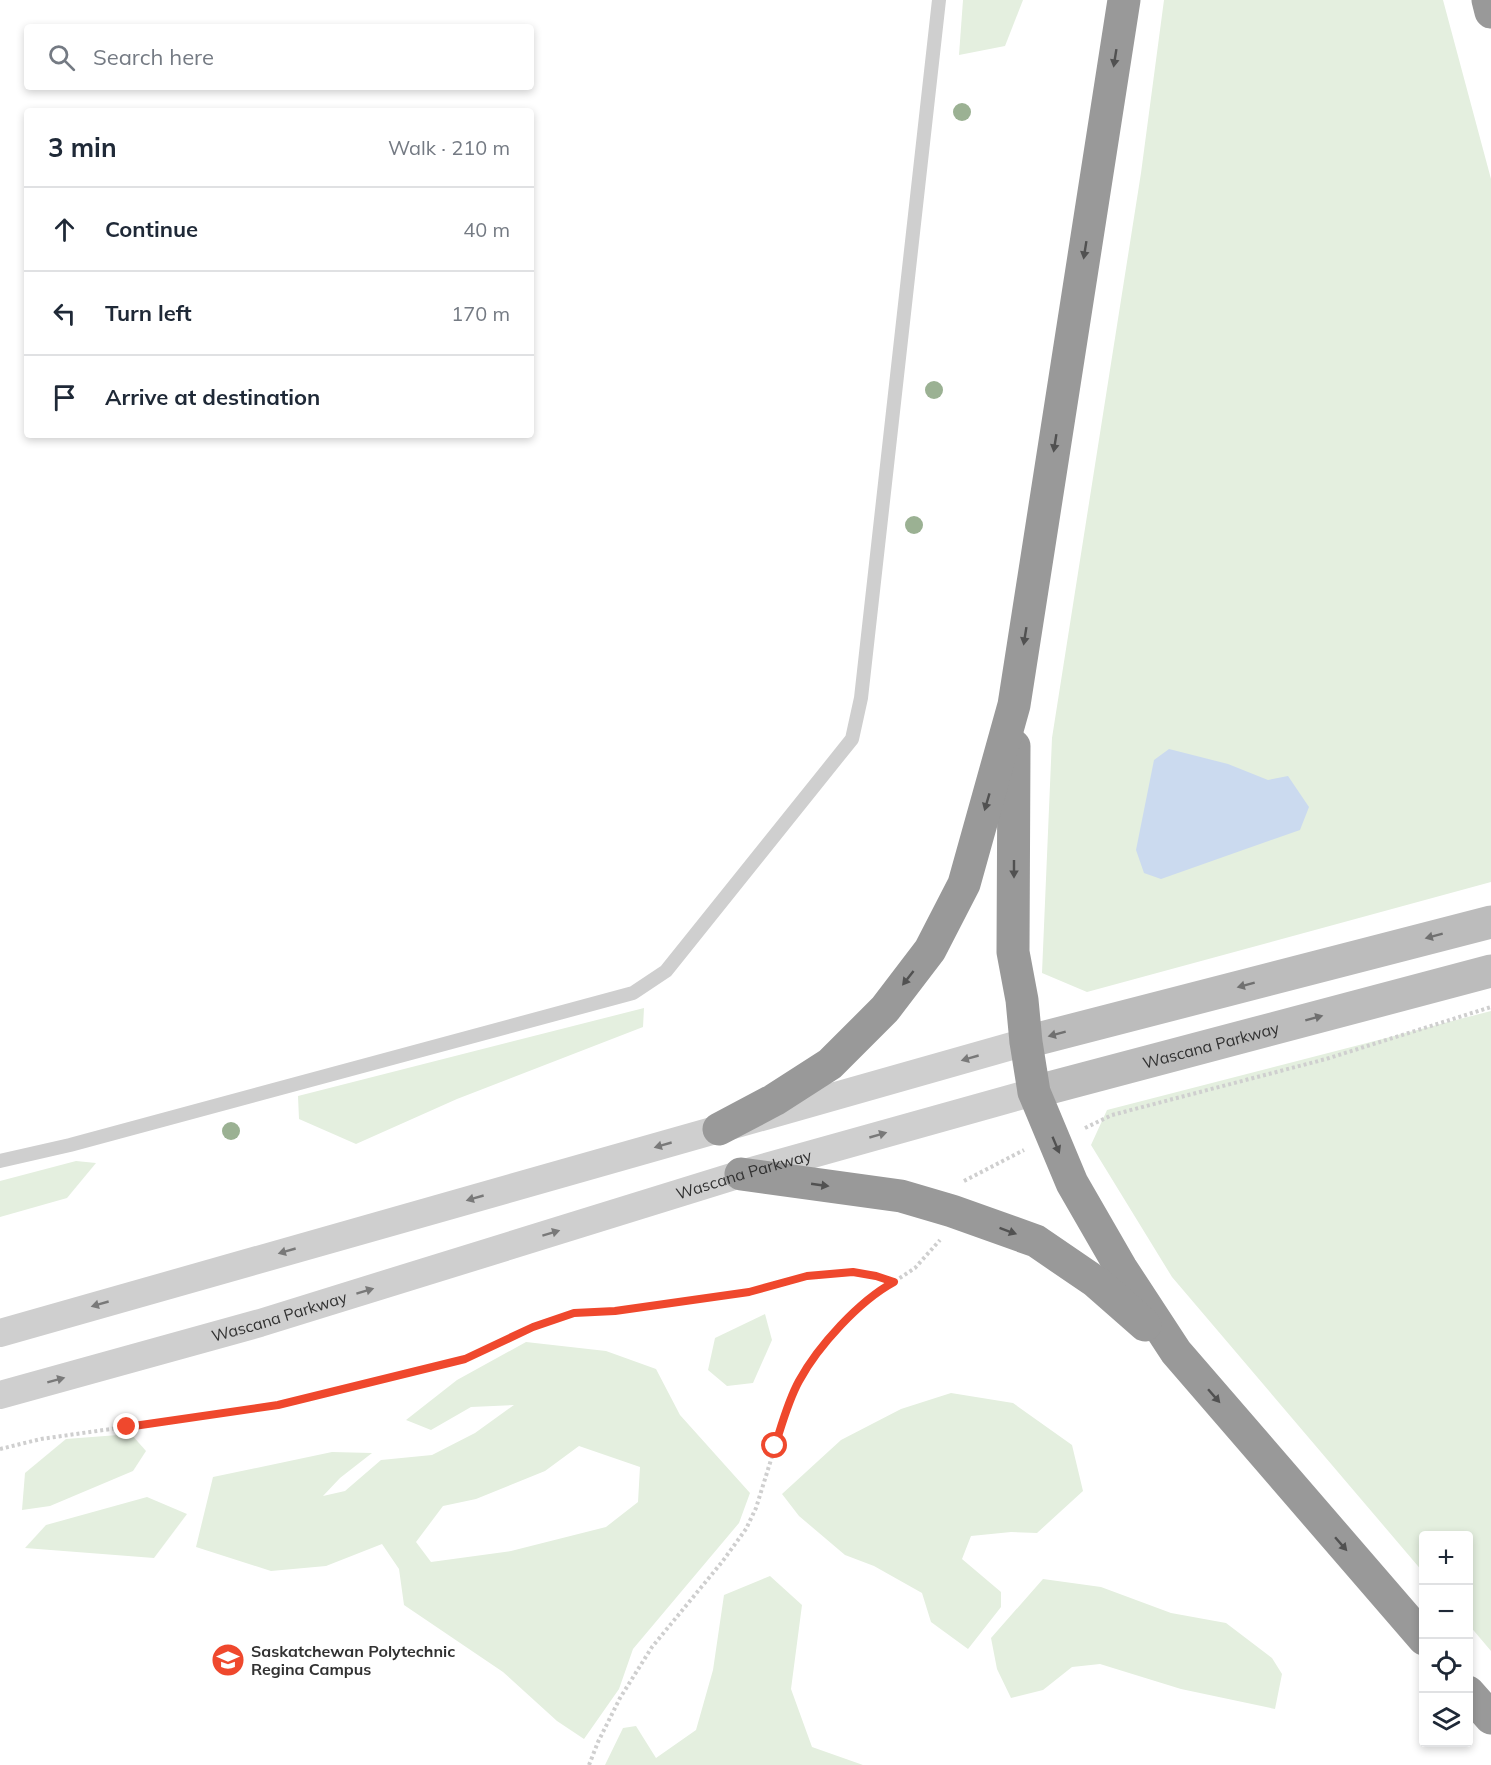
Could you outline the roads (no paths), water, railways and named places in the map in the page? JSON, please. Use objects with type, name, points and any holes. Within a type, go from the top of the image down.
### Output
[{"type":"highway","points":[[719,1129],[774,1100],[830,1064],[885,1009],[930,950],[964,884],[1014,705],[1124,0]]},
{"type":"highway","points":[[1488,0],[1491,12]]},
{"type":"highway","points":[[1014,705],[1013,952],[1034,1092],[1072,1183],[1121,1268],[1176,1352],[1419,1633]]},
{"type":"highway","points":[[741,1174],[901,1196],[952,1211],[1036,1241],[1096,1282],[1176,1352]]},
{"type":"highway","points":[[1469,1693],[1491,1718]]},
{"type":"main road","points":[[1026,1042],[1491,922]]},
{"type":"main road","name":"Wascana Parkway","points":[[1034,1092],[1491,971]]},
{"type":"street","points":[[0,1333],[1026,1042]]},
{"type":"street","name":"Wascana Parkway","points":[[0,1395],[260,1323],[741,1174],[1034,1092]]},
{"type":"lane","points":[[0,1161],[82,1142],[633,993],[666,971],[852,739],[861,698],[939,0]]},
{"type":"water","points":[[1169,749],[1228,764],[1268,780],[1288,776],[1309,807],[1300,830],[1161,879],[1144,873],[1136,850],[1154,760]]},
{"type":"place","name":"Saskatchewan Polytechnic Regina Campus","points":[[228,1660]]}]
